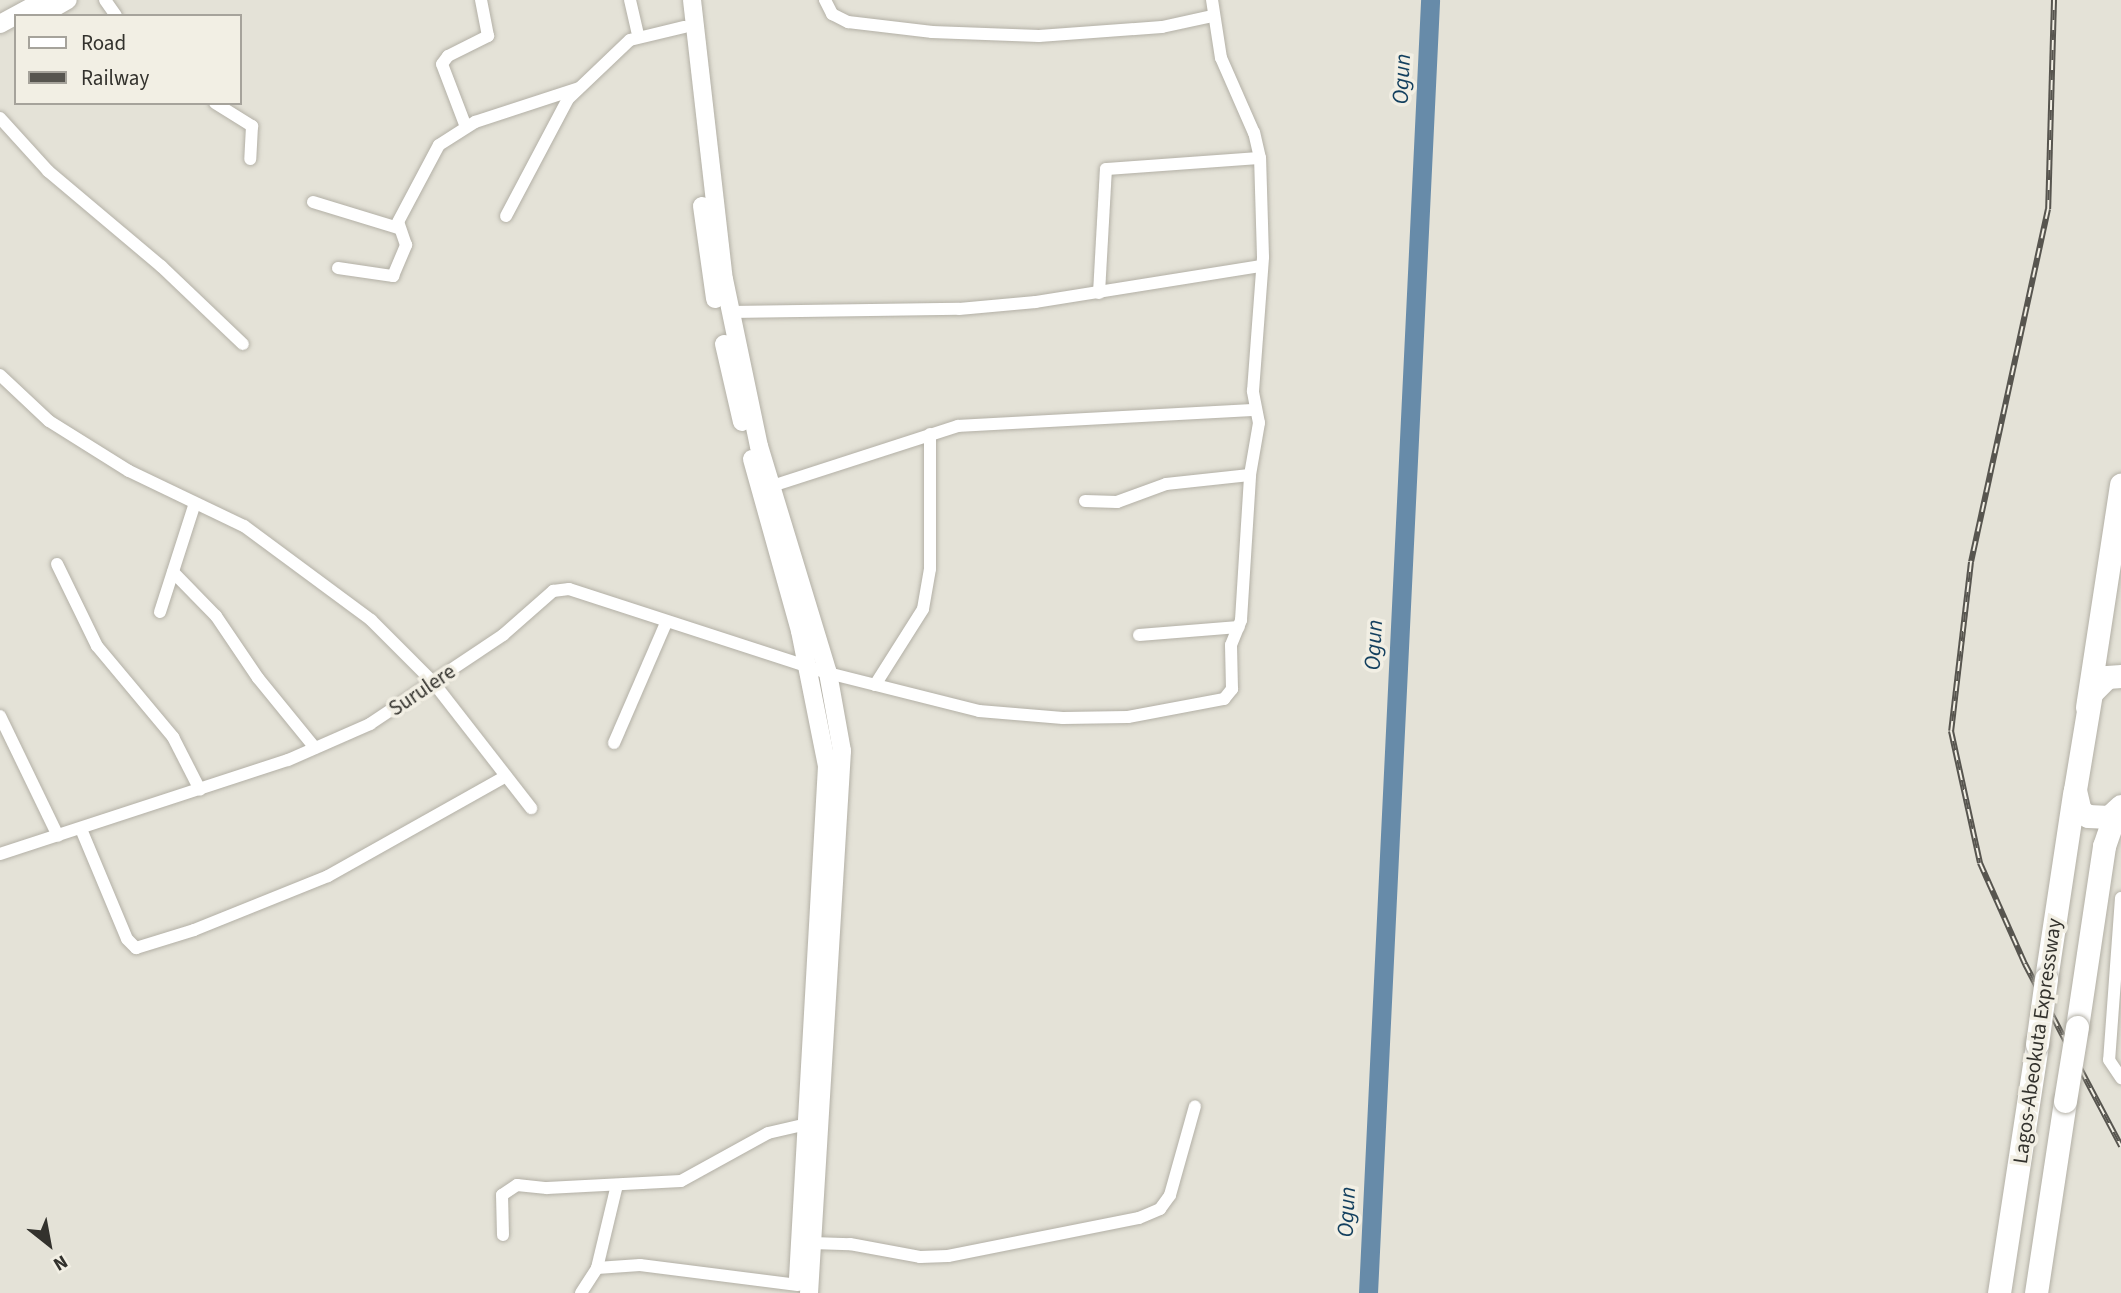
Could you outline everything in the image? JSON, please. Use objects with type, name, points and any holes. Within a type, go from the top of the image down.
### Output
[{"type":"highway","points":[[2087,707],[2121,485]]},
{"type":"highway","points":[[2087,707],[2098,682],[2121,676]]},
{"type":"highway","name":"Lagos-Abeokuta Expressway","points":[[1999,1293],[2087,707]]},
{"type":"highway","points":[[2075,790],[2080,810],[2088,816],[2098,819],[2118,809]]},
{"type":"highway","name":"Lagos-Abeokuta Expressway","points":[[2036,1293],[2104,846],[2118,809]]},
{"type":"main road","points":[[18,14],[44,0]]},
{"type":"main road","points":[[44,14],[68,0]]},
{"type":"main road","points":[[682,0],[711,276],[748,446],[821,718],[827,776],[807,1124],[801,1290]]},
{"type":"main road","points":[[692,0],[710,186],[730,312],[772,486],[828,673],[842,751],[812,1243],[801,1290]]},
{"type":"street","points":[[466,127],[442,64],[448,55],[488,36],[481,0]]},
{"type":"street","points":[[630,0],[638,36]]},
{"type":"street","points":[[825,0],[832,14],[868,27],[1039,36],[1162,27],[1212,16]]},
{"type":"street","points":[[1139,635],[1239,627],[1250,475],[1259,423],[1256,410],[1260,159],[1254,133],[1226,75],[1212,16],[1212,0]]},
{"type":"street","points":[[506,216],[559,111],[579,88],[638,36],[684,27]]},
{"type":"street","points":[[398,228],[427,162],[439,145],[466,127],[579,88]]},
{"type":"street","points":[[218,105],[252,126],[250,159]]},
{"type":"street","points":[[0,118],[48,171],[161,266],[243,344]]},
{"type":"street","points":[[1099,293],[1106,169],[1260,159]]},
{"type":"street","points":[[313,202],[398,228],[406,245],[393,276],[338,268]]},
{"type":"street","points":[[730,312],[959,309],[1099,293],[1260,265]]},
{"type":"street","points":[[0,375],[49,421],[129,471],[244,526],[371,620],[433,682],[531,808]]},
{"type":"street","points":[[772,486],[930,434],[972,424],[1256,410]]},
{"type":"street","points":[[875,685],[923,609],[930,569],[930,434]]},
{"type":"street","points":[[1085,501],[1117,502],[1166,484],[1250,475]]},
{"type":"street","points":[[160,612],[195,503]]},
{"type":"street","points":[[57,564],[97,646],[173,737],[200,790]]},
{"type":"street","points":[[173,572],[216,616],[258,678],[314,748]]},
{"type":"street","name":"Surulere","points":[[0,854],[200,790],[314,748],[370,724],[503,635],[553,591],[581,590],[666,623],[808,663],[828,673],[979,711],[1019,716],[1128,717],[1202,706],[1224,699],[1232,689],[1231,645],[1239,627]]},
{"type":"street","points":[[614,743],[666,623]]},
{"type":"street","points":[[0,716],[58,836]]},
{"type":"street","points":[[81,829],[127,939],[136,948],[194,930],[328,876],[506,776]]},
{"type":"street","points":[[2121,898],[2109,1060],[2121,1078]]},
{"type":"street","points":[[812,1243],[850,1244],[920,1257],[948,1256],[1139,1218],[1160,1209],[1170,1195],[1195,1106]]},
{"type":"street","points":[[503,1235],[502,1195],[517,1185],[617,1185],[681,1181],[768,1133],[807,1124]]},
{"type":"street","points":[[581,1293],[597,1268],[617,1185]]},
{"type":"street","points":[[597,1268],[640,1265],[801,1290]]},
{"type":"waterway","name":"Ogun","points":[[1368,1293],[1430,0]]},
{"type":"railway","points":[[2054,0],[2048,209],[1971,562],[1951,731],[1980,863],[2025,964],[2121,1146]]}]
